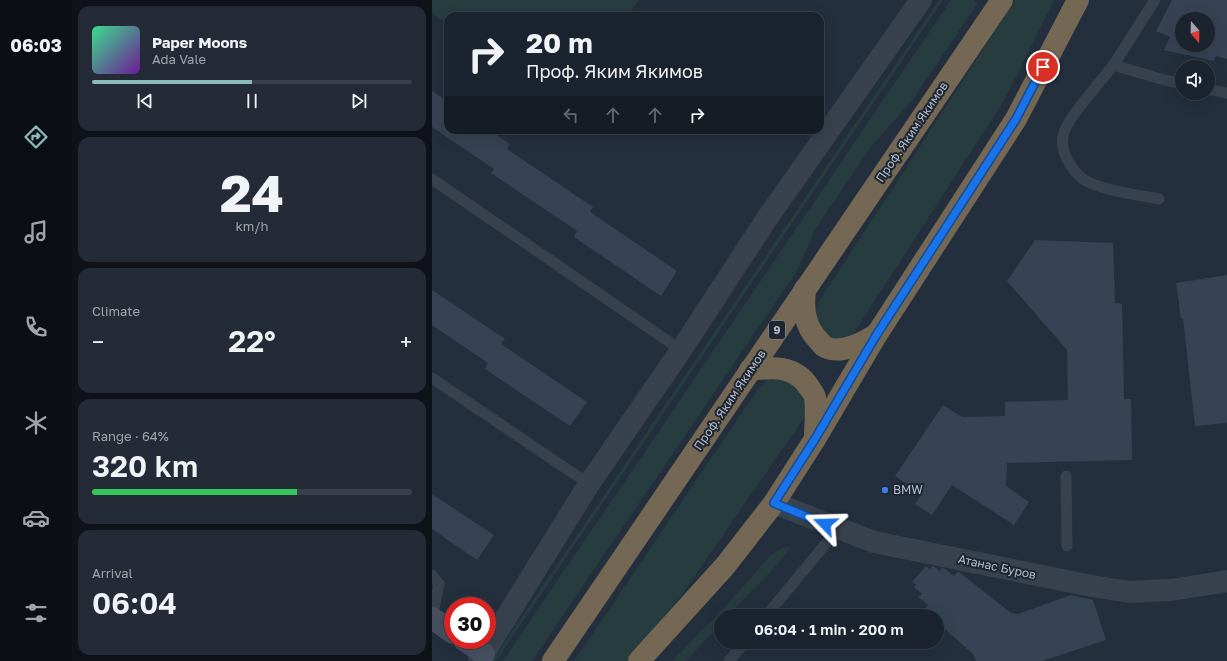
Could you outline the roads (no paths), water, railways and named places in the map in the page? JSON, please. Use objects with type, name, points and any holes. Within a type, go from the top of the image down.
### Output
[{"type":"highway","name":"Проф. Яким Якимов","points":[[553,661],[1002,0]]},
{"type":"highway","points":[[639,661],[724,566],[774,503],[815,439],[877,334],[1016,119],[1078,0]]},
{"type":"highway","points":[[805,290],[804,308],[806,322],[814,336],[825,347],[836,349],[853,346],[864,342],[877,334]]},
{"type":"highway","points":[[750,370],[768,367],[786,370],[796,373],[806,383],[815,396],[815,439]]},
{"type":"street","points":[[474,649],[482,657],[589,484],[681,350],[768,217],[921,0]]},
{"type":"street","name":"Атанас Буров","points":[[774,503],[874,542],[1092,586],[1130,592],[1172,590],[1227,581]]},
{"type":"street","points":[[432,618],[444,627]]},
{"type":"lane","points":[[1154,0],[1113,65],[1069,122],[1063,136],[1064,154],[1074,171],[1083,179],[1096,186],[1159,199]]},
{"type":"lane","points":[[1113,65],[1161,80],[1175,83]]},
{"type":"lane","points":[[1215,90],[1227,93]]},
{"type":"lane","points":[[432,179],[681,350]]},
{"type":"lane","points":[[432,378],[589,484]]},
{"type":"lane","points":[[1066,476],[1067,546]]},
{"type":"lane","points":[[772,609],[838,529]]},
{"type":"lane","points":[[432,575],[438,584],[432,618]]},
{"type":"lane","points":[[729,661],[739,649]]},
{"type":"place","name":"BMW","points":[[885,490]]}]
